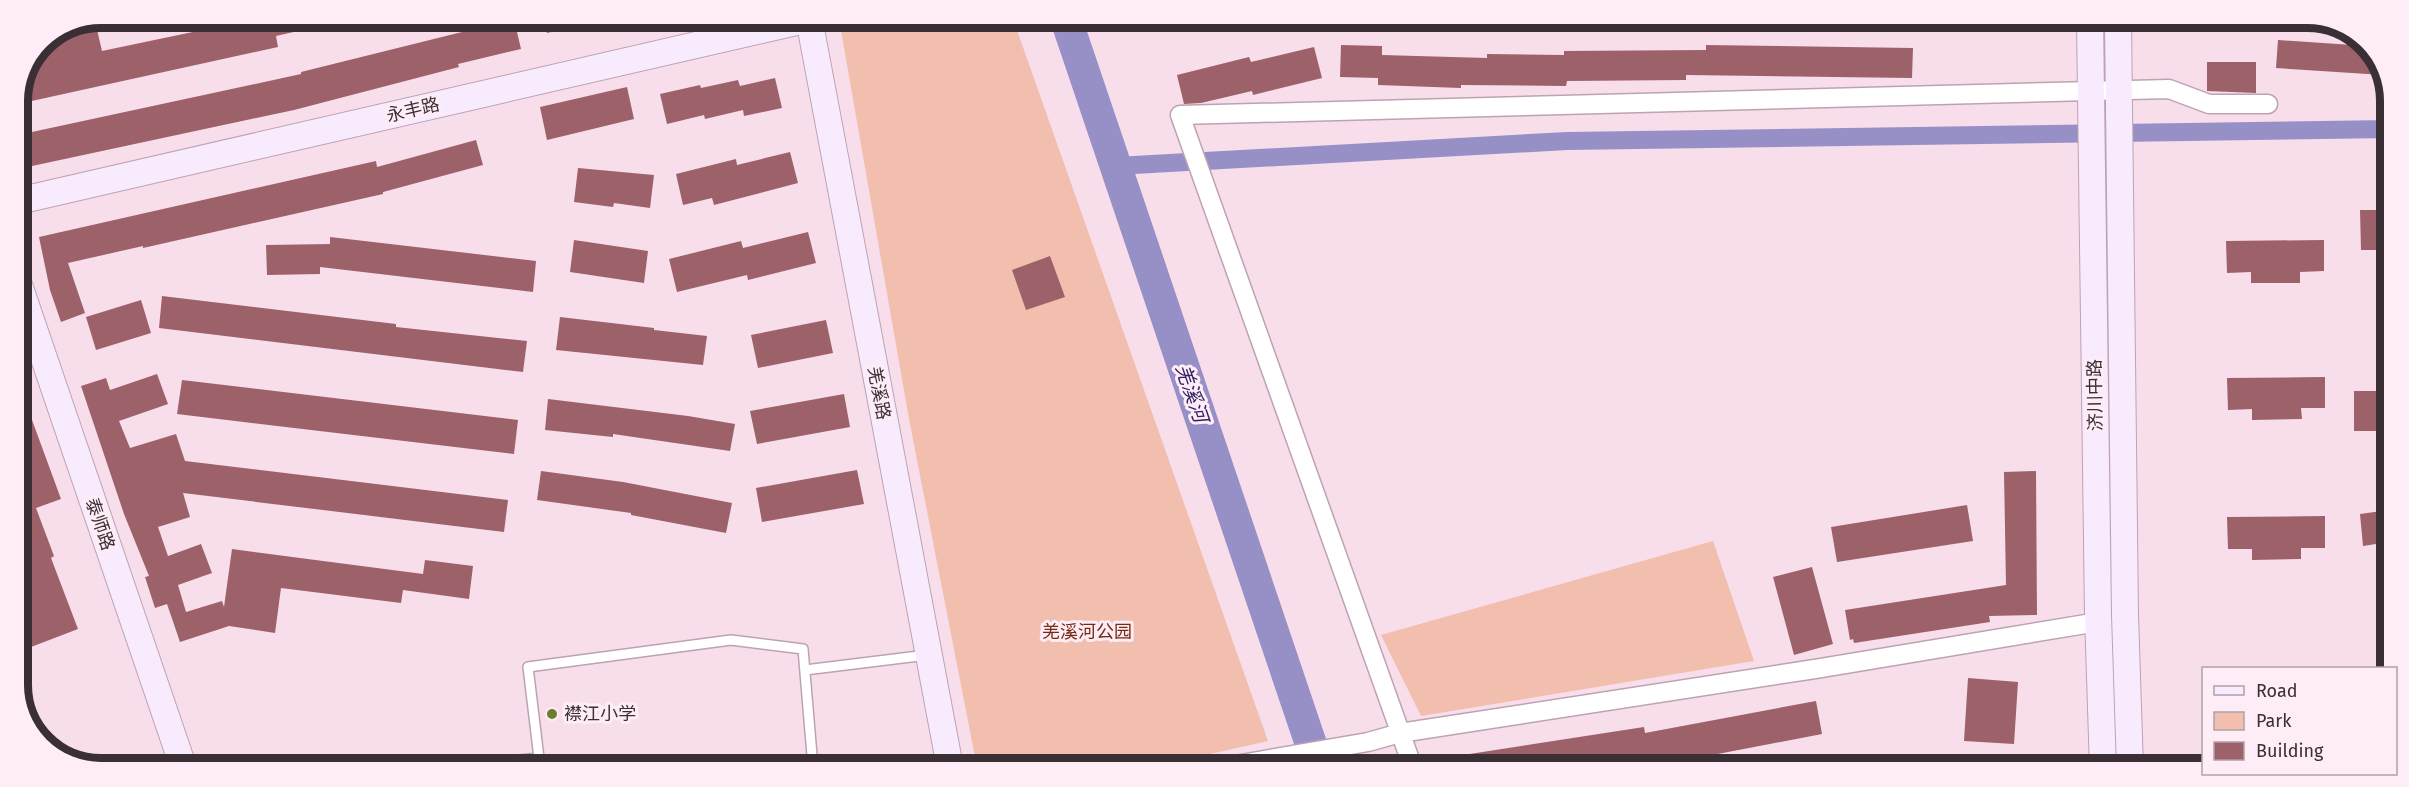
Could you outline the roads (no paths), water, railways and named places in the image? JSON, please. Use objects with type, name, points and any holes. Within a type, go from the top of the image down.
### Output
[{"type":"street","name":"永丰路","points":[[28,199],[770,28]]},
{"type":"street","name":"羌溪路","points":[[811,28],[948,758]]},
{"type":"street","name":"济川中路","points":[[2091,28],[2098,622],[2103,758]]},
{"type":"street","name":"济川中路","points":[[2118,28],[2125,615],[2130,758]]},
{"type":"street","points":[[1409,758],[1180,115],[2118,97],[2169,89],[2209,104],[2268,104]]},
{"type":"street","name":"泰师路","points":[[28,312],[180,758]]},
{"type":"street","points":[[1276,758],[1368,742],[1400,733],[1815,669],[2098,622]]},
{"type":"lane","points":[[539,758],[528,667],[731,640],[803,649],[812,758]]},
{"type":"lane","points":[[805,670],[929,655]]},
{"type":"waterway","name":"羌溪河","points":[[1069,28],[1316,758]]},
{"type":"waterway","points":[[1116,166],[1567,141],[2380,129]]},
{"type":"place","name":"襟江小学","points":[[552,714]]},
{"type":"park label","name":"羌溪河公园","points":[[1087,632]]}]
